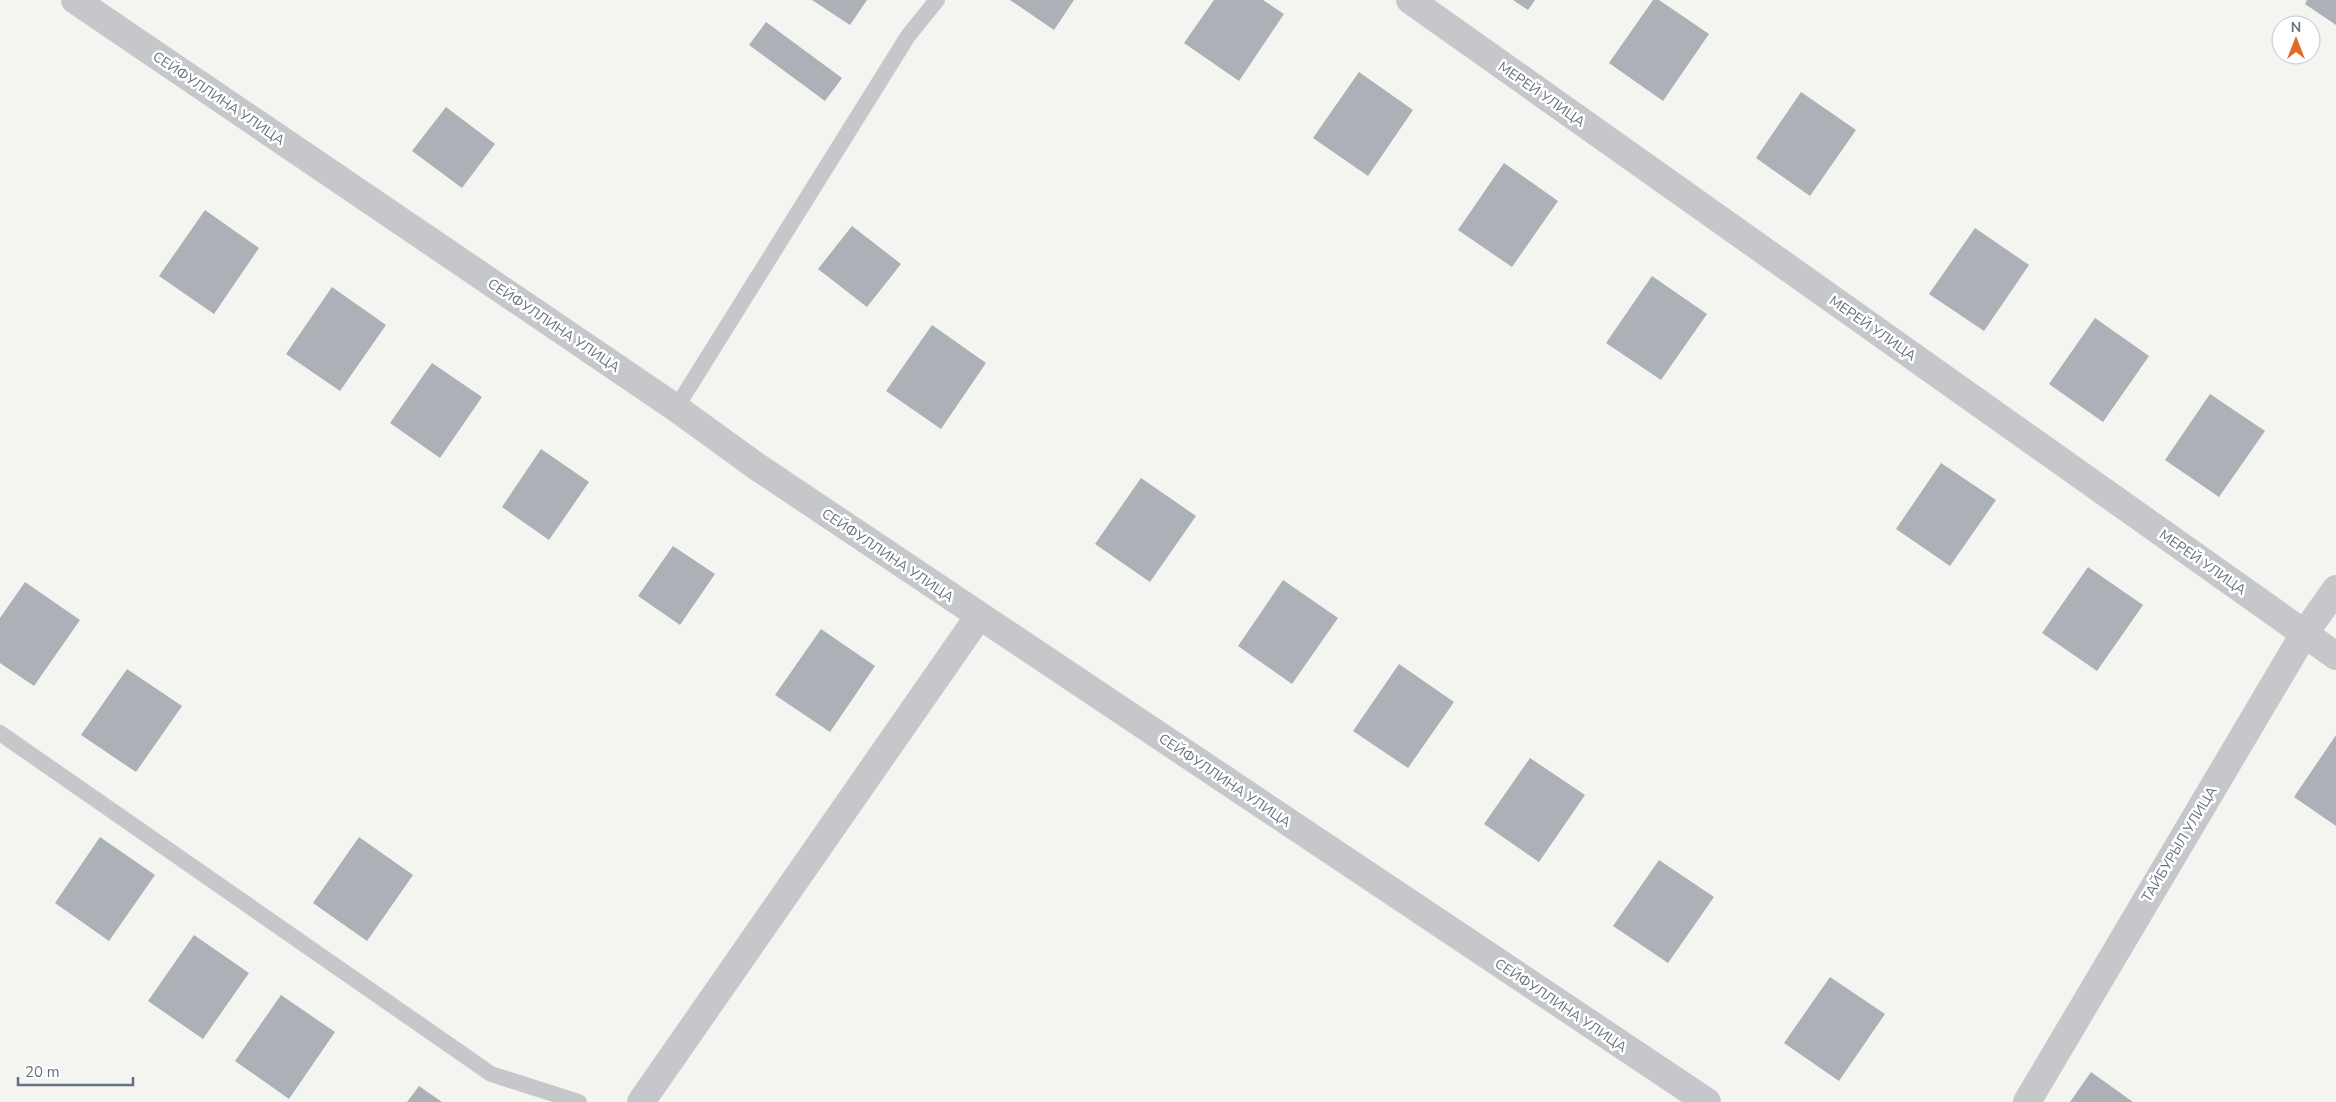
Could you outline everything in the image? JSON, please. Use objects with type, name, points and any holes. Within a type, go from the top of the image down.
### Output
[{"type":"street","name":"СЕЙФУЛЛИНА УЛИЦА","points":[[75,0],[676,408],[756,466],[1706,1102]]},
{"type":"street","name":"МЕРЕЙ УЛИЦА","points":[[1410,0],[2336,656]]},
{"type":"street","name":"ТАЙБУРЫЛ УЛИЦА","points":[[2027,1102],[2304,634],[2336,589]]},
{"type":"street","points":[[641,1102],[979,616]]},
{"type":"lane","points":[[676,408],[908,36],[937,0]]},
{"type":"lane","points":[[0,733],[491,1074],[579,1102]]},
{"type":"building","points":[[812,0],[867,0],[850,25]]},
{"type":"building","points":[[1010,0],[1074,0],[1054,30]]},
{"type":"building","points":[[1214,0],[1263,0],[1284,14],[1239,81],[1184,43]]},
{"type":"building","points":[[1513,0],[1535,0],[1528,10]]},
{"type":"building","points":[[1653,0],[1659,0],[1709,34],[1663,101],[1609,63]]},
{"type":"building","points":[[2307,0],[2336,0],[2336,25],[2305,4]]},
{"type":"building","points":[[766,22],[842,78],[825,101],[749,45]]},
{"type":"building","points":[[1359,72],[1413,110],[1368,176],[1313,138]]},
{"type":"building","points":[[1801,92],[1856,130],[1810,196],[1756,158]]},
{"type":"building","points":[[446,107],[495,144],[462,188],[412,151]]},
{"type":"building","points":[[1504,163],[1558,201],[1512,267],[1458,230]]},
{"type":"building","points":[[205,210],[259,248],[214,314],[159,276]]},
{"type":"building","points":[[852,226],[901,264],[867,307],[818,269]]},
{"type":"building","points":[[1975,228],[2029,265],[1984,331],[1929,294]]},
{"type":"building","points":[[1652,276],[1707,314],[1661,380],[1606,343]]},
{"type":"building","points":[[332,287],[386,325],[340,391],[286,354]]},
{"type":"building","points":[[2095,318],[2149,356],[2103,422],[2049,384]]},
{"type":"building","points":[[932,325],[986,363],[941,429],[886,391]]},
{"type":"building","points":[[432,363],[482,397],[440,458],[390,423]]},
{"type":"building","points":[[2210,394],[2265,431],[2219,497],[2165,460]]},
{"type":"building","points":[[541,449],[589,482],[549,540],[502,507]]},
{"type":"building","points":[[1941,463],[1996,500],[1950,566],[1896,529]]},
{"type":"building","points":[[1141,478],[1196,516],[1150,582],[1095,544]]},
{"type":"building","points":[[673,546],[715,574],[680,625],[638,596]]},
{"type":"building","points":[[2088,567],[2143,605],[2097,671],[2042,633]]},
{"type":"building","points":[[1283,580],[1338,618],[1292,684],[1238,646]]},
{"type":"building","points":[[25,582],[80,620],[34,686],[0,663],[0,618]]},
{"type":"building","points":[[821,629],[875,666],[830,732],[775,695]]},
{"type":"building","points":[[1399,664],[1454,702],[1408,768],[1353,731]]},
{"type":"building","points":[[127,669],[182,706],[136,772],[81,735]]},
{"type":"building","points":[[2336,735],[2336,826],[2294,797]]},
{"type":"building","points":[[1530,758],[1585,795],[1539,862],[1484,824]]},
{"type":"building","points":[[100,837],[155,875],[109,941],[55,903]]},
{"type":"building","points":[[359,837],[413,875],[367,941],[313,903]]},
{"type":"building","points":[[1659,860],[1714,897],[1668,963],[1613,926]]},
{"type":"building","points":[[194,935],[249,973],[203,1039],[148,1001]]},
{"type":"building","points":[[1830,977],[1885,1014],[1839,1081],[1784,1043]]},
{"type":"building","points":[[281,995],[335,1032],[289,1099],[235,1061]]},
{"type":"building","points":[[2091,1072],[2133,1102],[2070,1102]]},
{"type":"building","points":[[419,1086],[442,1102],[407,1102]]}]
